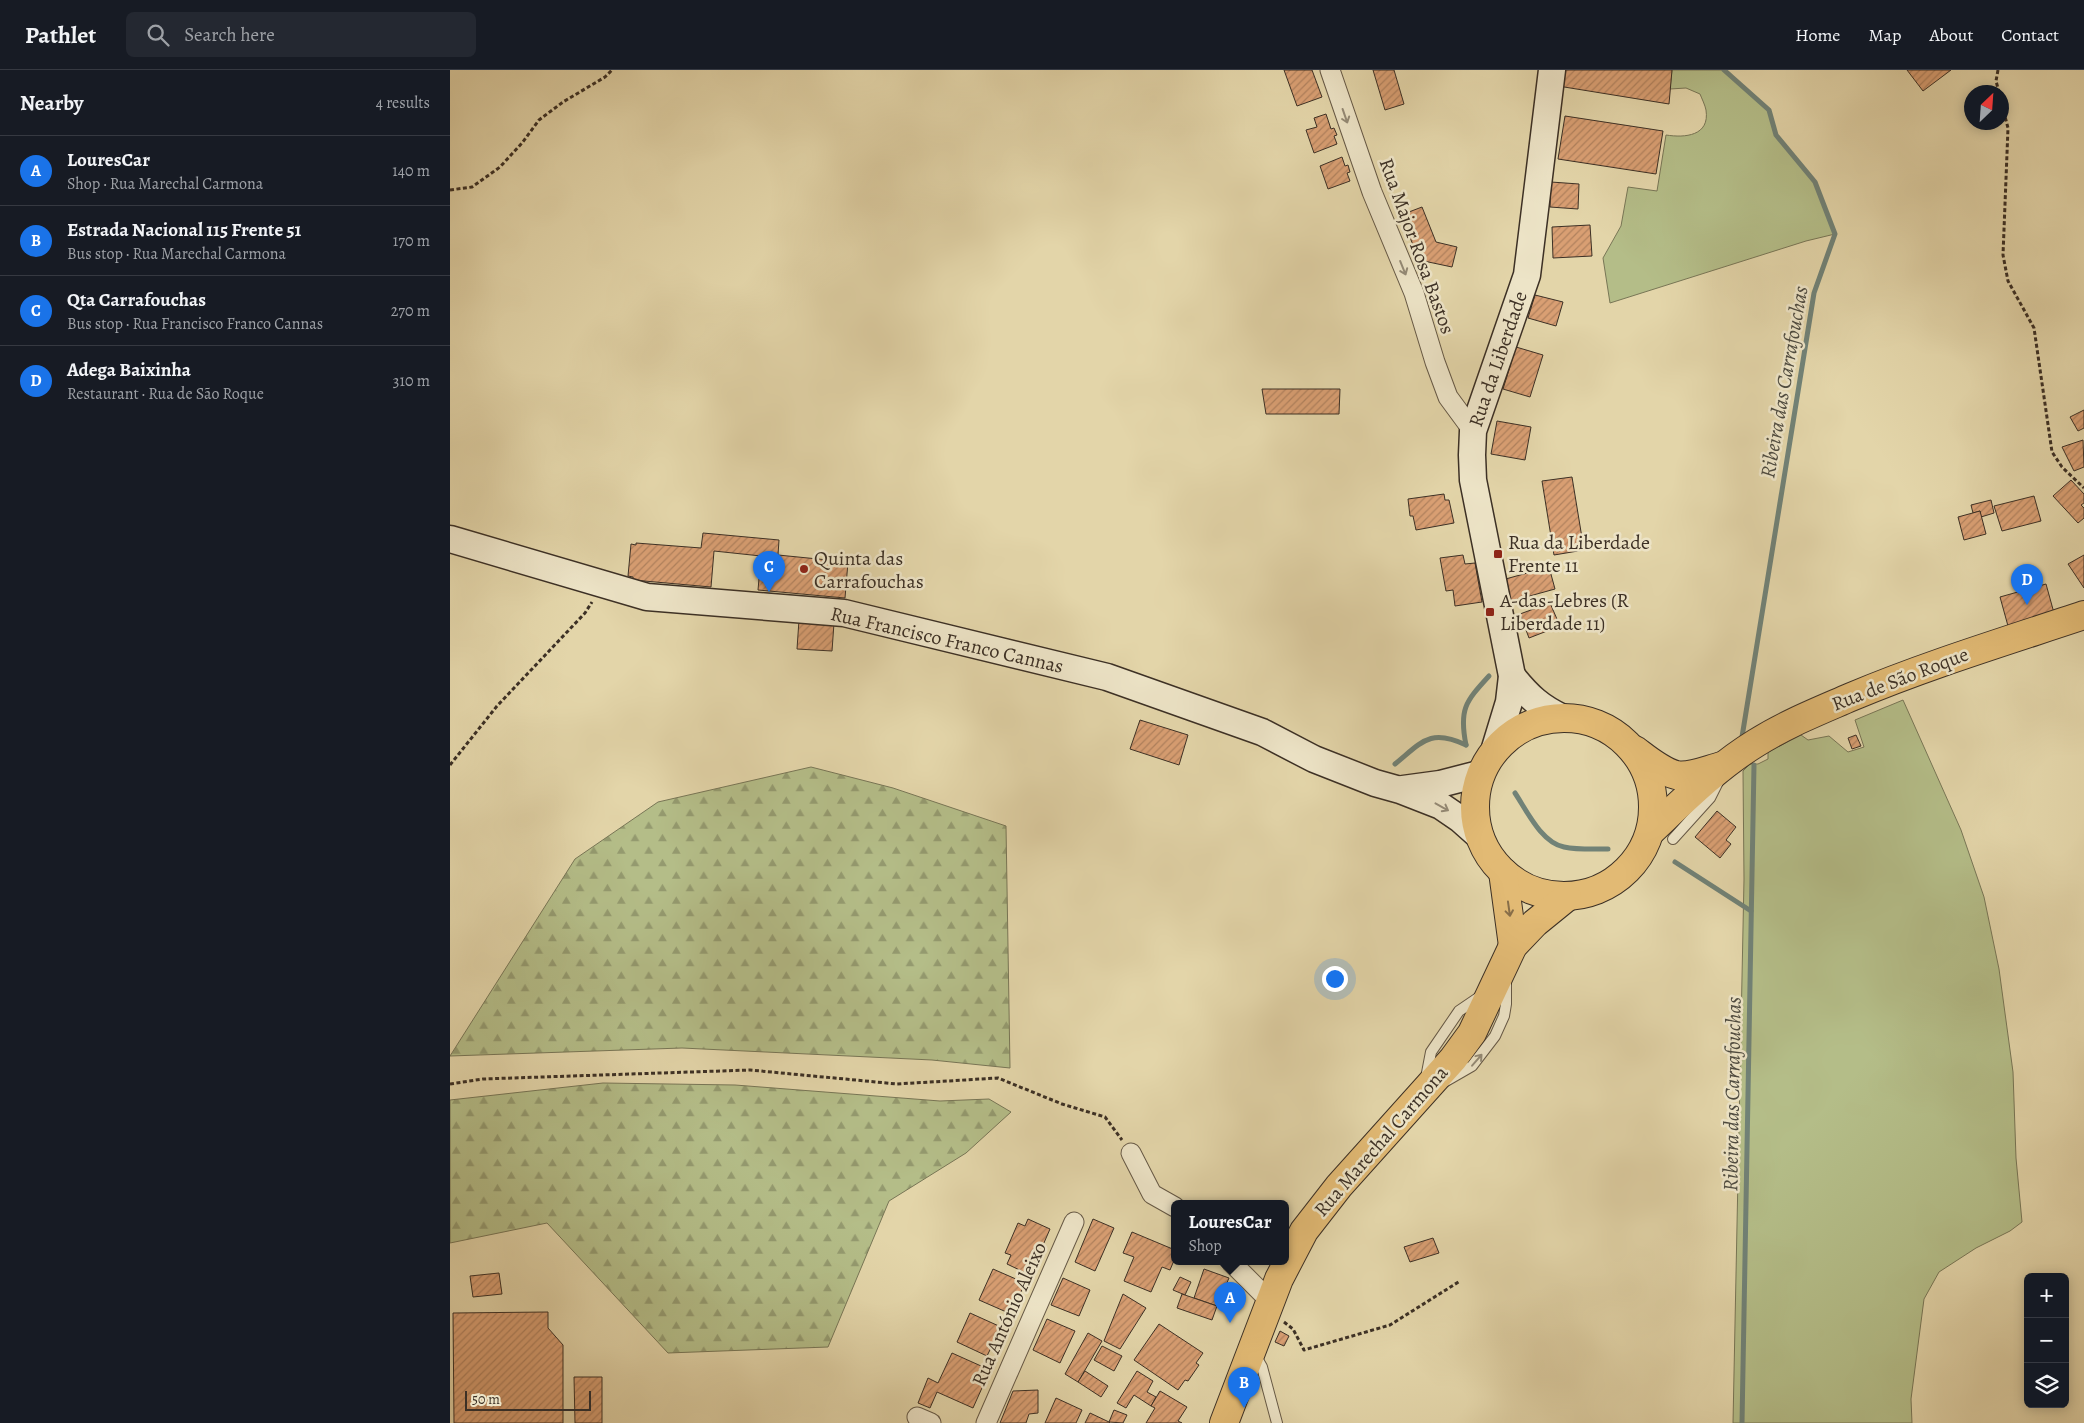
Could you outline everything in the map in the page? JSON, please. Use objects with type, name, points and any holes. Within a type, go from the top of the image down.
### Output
[{"type":"main road","name":"Rua de São Roque","points":[[1662,835],[1726,765],[1755,743],[1792,722],[1975,650],[2084,615]]},
{"type":"main road","name":"Rua de São Roque","points":[[1479,774],[1495,748],[1519,728],[1548,718],[1579,718],[1608,728],[1652,764],[1676,775],[1694,773],[1726,765]]},
{"type":"main road","points":[[1479,774],[1474,805],[1478,835],[1492,860],[1512,880],[1539,893],[1567,897],[1594,891],[1620,878],[1662,835],[1648,774],[1632,748]]},
{"type":"main road","points":[[1503,872],[1505,965]]},
{"type":"main road","name":"Rua Marechal Carmona","points":[[1289,1260],[1304,1231],[1320,1207],[1453,1060],[1472,1033],[1505,965],[1535,923],[1567,897]]},
{"type":"main road","name":"Rua Marechal Carmona","points":[[1224,1423],[1279,1279],[1286,1265]]},
{"type":"street","name":"Rua Major Rosa Bastos","points":[[1330,70],[1372,192],[1414,293],[1448,397],[1473,431]]},
{"type":"street","name":"Rua da Liberdade","points":[[1495,748],[1509,702],[1512,676],[1473,480],[1473,431],[1527,275],[1552,70]]},
{"type":"street","name":"Rua Francisco Franco Cannas","points":[[450,539],[647,597],[844,613],[1107,677],[1262,732],[1314,759],[1441,806],[1478,835]]},
{"type":"street","name":"Rua da Liberdade","points":[[1512,676],[1528,696],[1544,709],[1563,718]]},
{"type":"street","name":"Rua Francisco Franco Cannas","points":[[1400,790],[1440,784],[1479,774]]},
{"type":"street","points":[[1131,1153],[1152,1194],[1171,1206]]},
{"type":"street","name":"Rua António Aleixo","points":[[986,1423],[1074,1222]]},
{"type":"street","points":[[1234,1265],[1269,1306]]},
{"type":"lane","points":[[1252,1350],[1262,1367],[1278,1423]]},
{"type":"path","points":[[450,190],[472,187],[500,167],[522,144],[539,120],[605,77],[612,70]]},
{"type":"path","points":[[1997,85],[1998,70]]},
{"type":"path","points":[[2008,130],[2003,256],[2006,272],[2020,306],[2034,328],[2052,452],[2062,468],[2084,488]]},
{"type":"path","points":[[450,764],[497,706],[585,613],[602,584]]},
{"type":"path","points":[[450,1084],[483,1079],[750,1070],[898,1084],[998,1078],[1062,1104],[1105,1118],[1131,1153]]},
{"type":"path","points":[[1269,1306],[1293,1329],[1304,1350],[1390,1325],[1460,1281]]},
{"type":"green space","points":[[1672,70],[1724,70],[1769,110],[1776,135],[1815,182],[1835,234],[1806,241],[1610,303],[1603,258],[1621,226],[1628,187],[1657,191],[1666,135],[1681,136],[1695,133],[1704,125],[1706,119],[1706,108],[1700,94],[1686,88],[1670,89]]},
{"type":"green space","points":[[1903,700],[1961,830],[1984,897],[1999,969],[2013,1072],[2016,1158],[2022,1222],[2010,1231],[1976,1248],[1939,1272],[1924,1299],[1911,1399],[1912,1423],[1733,1423],[1744,879],[1743,771],[1750,764],[1758,764],[1768,759],[1768,752],[1801,735],[1808,740],[1829,736],[1848,752],[1864,747],[1855,720]]},
{"type":"green space","points":[[811,767],[893,788],[1006,826],[1010,1068],[932,1060],[682,1048],[450,1056],[575,859],[658,802]]},
{"type":"green space","points":[[603,1083],[735,1085],[940,1101],[989,1099],[1011,1112],[966,1153],[889,1201],[828,1347],[668,1353],[547,1223],[450,1243],[450,1100]]},
{"type":"building","points":[[1284,70],[1312,70],[1322,97],[1297,106]]},
{"type":"building","points":[[1373,70],[1394,70],[1404,104],[1385,110]]},
{"type":"building","points":[[1561,70],[1672,70],[1669,104],[1558,86]]},
{"type":"building","points":[[1907,70],[1951,70],[1923,91]]},
{"type":"building","points":[[1326,114],[1331,129],[1334,128],[1337,135],[1334,136],[1337,144],[1314,153],[1306,130],[1317,127],[1314,118]]},
{"type":"building","points":[[1565,116],[1663,131],[1656,174],[1558,159]]},
{"type":"building","points":[[1342,157],[1345,166],[1348,165],[1350,172],[1347,173],[1350,181],[1328,189],[1320,166]]},
{"type":"building","points":[[1551,182],[1579,184],[1578,209],[1550,207]]},
{"type":"building","points":[[1422,207],[1436,242],[1457,247],[1452,267],[1419,260],[1401,215]]},
{"type":"building","points":[[1590,225],[1592,256],[1553,258],[1552,227]]},
{"type":"building","points":[[1535,295],[1563,302],[1556,326],[1528,318]]},
{"type":"building","points":[[1516,347],[1543,355],[1530,397],[1503,389]]},
{"type":"building","points":[[1262,389],[1340,389],[1339,414],[1266,414]]},
{"type":"building","points":[[2084,410],[2084,428],[2078,431],[2070,417]]},
{"type":"building","points":[[1497,421],[1531,427],[1525,460],[1491,454]]},
{"type":"building","points":[[2083,440],[2084,467],[2074,471],[2062,447]]},
{"type":"building","points":[[1572,477],[1584,550],[1554,555],[1542,481]]},
{"type":"building","points":[[2071,480],[2084,494],[2084,503],[2081,505],[2084,508],[2084,518],[2078,523],[2053,496]]},
{"type":"building","points":[[1444,494],[1445,500],[1449,500],[1454,523],[1416,530],[1413,516],[1410,516],[1408,499]]},
{"type":"building","points":[[2034,496],[2041,521],[2002,531],[1994,506]]},
{"type":"building","points":[[1991,500],[1994,513],[1981,517],[1980,511],[1973,513],[1971,505]]},
{"type":"building","points":[[1980,511],[1986,534],[1964,540],[1958,517]]},
{"type":"building","name":"Quinta das Carrafouchas","points":[[703,533],[779,540],[778,555],[848,562],[845,598],[758,590],[761,556],[714,551],[711,587],[633,580],[633,577],[628,576],[631,544],[701,548]]},
{"type":"building","points":[[1463,555],[1465,564],[1475,563],[1482,602],[1455,606],[1453,590],[1446,591],[1440,558]]},
{"type":"building","points":[[2084,555],[2084,588],[2068,564]]},
{"type":"building","points":[[1549,567],[1555,589],[1508,602],[1502,580]]},
{"type":"building","points":[[2046,584],[2054,613],[2008,626],[2000,597]]},
{"type":"building","points":[[1550,603],[1560,626],[1529,638],[1520,614]]},
{"type":"building","points":[[799,620],[834,623],[832,651],[797,649]]},
{"type":"building","points":[[1140,720],[1188,735],[1179,765],[1130,749]]},
{"type":"building","points":[[1856,735],[1861,746],[1852,749],[1848,738]]},
{"type":"building","points":[[1717,811],[1736,827],[1726,840],[1731,844],[1720,858],[1695,837]]},
{"type":"building","points":[[1028,1219],[1050,1229],[1030,1275],[1007,1264],[1011,1255],[1005,1253],[1018,1223],[1025,1226]]},
{"type":"building","points":[[1093,1219],[1114,1228],[1095,1271],[1075,1262]]},
{"type":"building","points":[[1132,1232],[1171,1248],[1172,1265],[1170,1270],[1162,1267],[1151,1292],[1124,1281],[1134,1257],[1123,1253]]},
{"type":"building","points":[[1433,1238],[1439,1253],[1410,1262],[1404,1247]]},
{"type":"building","points":[[993,1269],[1025,1283],[1011,1314],[979,1300]]},
{"type":"building","points":[[1204,1269],[1229,1278],[1217,1306],[1194,1298]]},
{"type":"building","points":[[499,1273],[502,1294],[473,1297],[470,1276]]},
{"type":"building","points":[[1180,1277],[1191,1282],[1185,1295],[1173,1290]]},
{"type":"building","points":[[1063,1278],[1090,1290],[1079,1316],[1051,1305]]},
{"type":"building","points":[[1123,1294],[1146,1308],[1120,1349],[1104,1341]]},
{"type":"building","points":[[1182,1294],[1217,1306],[1212,1320],[1177,1308]]},
{"type":"building","points":[[548,1312],[548,1328],[563,1345],[563,1423],[454,1423],[453,1313]]},
{"type":"building","points":[[970,1313],[1001,1327],[987,1356],[957,1342]]},
{"type":"building","points":[[1047,1319],[1075,1331],[1060,1363],[1033,1350]]},
{"type":"building","points":[[1159,1324],[1203,1353],[1196,1363],[1199,1365],[1188,1381],[1185,1380],[1178,1390],[1134,1360]]},
{"type":"building","points":[[1280,1331],[1289,1336],[1284,1346],[1275,1342]]},
{"type":"building","points":[[1088,1333],[1102,1341],[1078,1382],[1065,1374]]},
{"type":"building","points":[[1102,1346],[1122,1356],[1114,1371],[1094,1360]]},
{"type":"building","points":[[952,1353],[990,1370],[973,1408],[937,1392],[930,1408],[918,1403],[928,1378],[938,1383]]},
{"type":"building","points":[[1085,1371],[1108,1386],[1101,1397],[1078,1382]]},
{"type":"building","points":[[1137,1371],[1153,1381],[1147,1392],[1156,1397],[1151,1406],[1134,1395],[1126,1408],[1117,1403]]},
{"type":"building","points":[[574,1377],[602,1377],[602,1423],[575,1423]]},
{"type":"building","points":[[1038,1390],[1038,1413],[1029,1414],[1026,1423],[1000,1423],[1013,1391]]},
{"type":"building","points":[[1160,1391],[1187,1407],[1178,1421],[1182,1423],[1146,1423],[1155,1408],[1151,1406]]},
{"type":"building","points":[[1056,1398],[1082,1410],[1076,1423],[1045,1423]]},
{"type":"building","points":[[1114,1410],[1127,1415],[1123,1423],[1109,1422]]},
{"type":"building","points":[[1090,1413],[1109,1422],[1110,1423],[1085,1423]]},
{"type":"waterway","name":"Ribeira das Carrafouchas","points":[[1724,70],[1769,110],[1776,135],[1815,182],[1835,234],[1814,293],[1742,737]]},
{"type":"waterway","points":[[1466,745],[1463,723],[1466,707],[1474,693],[1489,676]]},
{"type":"waterway","points":[[1395,764],[1412,749],[1427,740],[1444,738],[1466,745]]},
{"type":"waterway","name":"Ribeira das Carrafouchas","points":[[1742,1423],[1754,765]]},
{"type":"waterway","points":[[1515,793],[1535,825],[1548,839],[1556,844],[1575,849],[1608,849]]},
{"type":"waterway","points":[[1675,862],[1751,911]]},
{"type":"place","name":"Rua da Liberdade Frente 11","points":[[1498,554]]},
{"type":"place","name":"Quinta das Carrafouchas","points":[[804,569]]},
{"type":"place","name":"Qta Carrafouchas","points":[[769,592]]},
{"type":"place","name":"Adega Baixinha","points":[[2027,605]]},
{"type":"place","name":"A-das-Lebres (R Liberdade 11)","points":[[1490,612]]},
{"type":"place","name":"LouresCar","points":[[1230,1323]]},
{"type":"place","name":"Estrada Nacional 115 Frente 51","points":[[1244,1408]]}]
